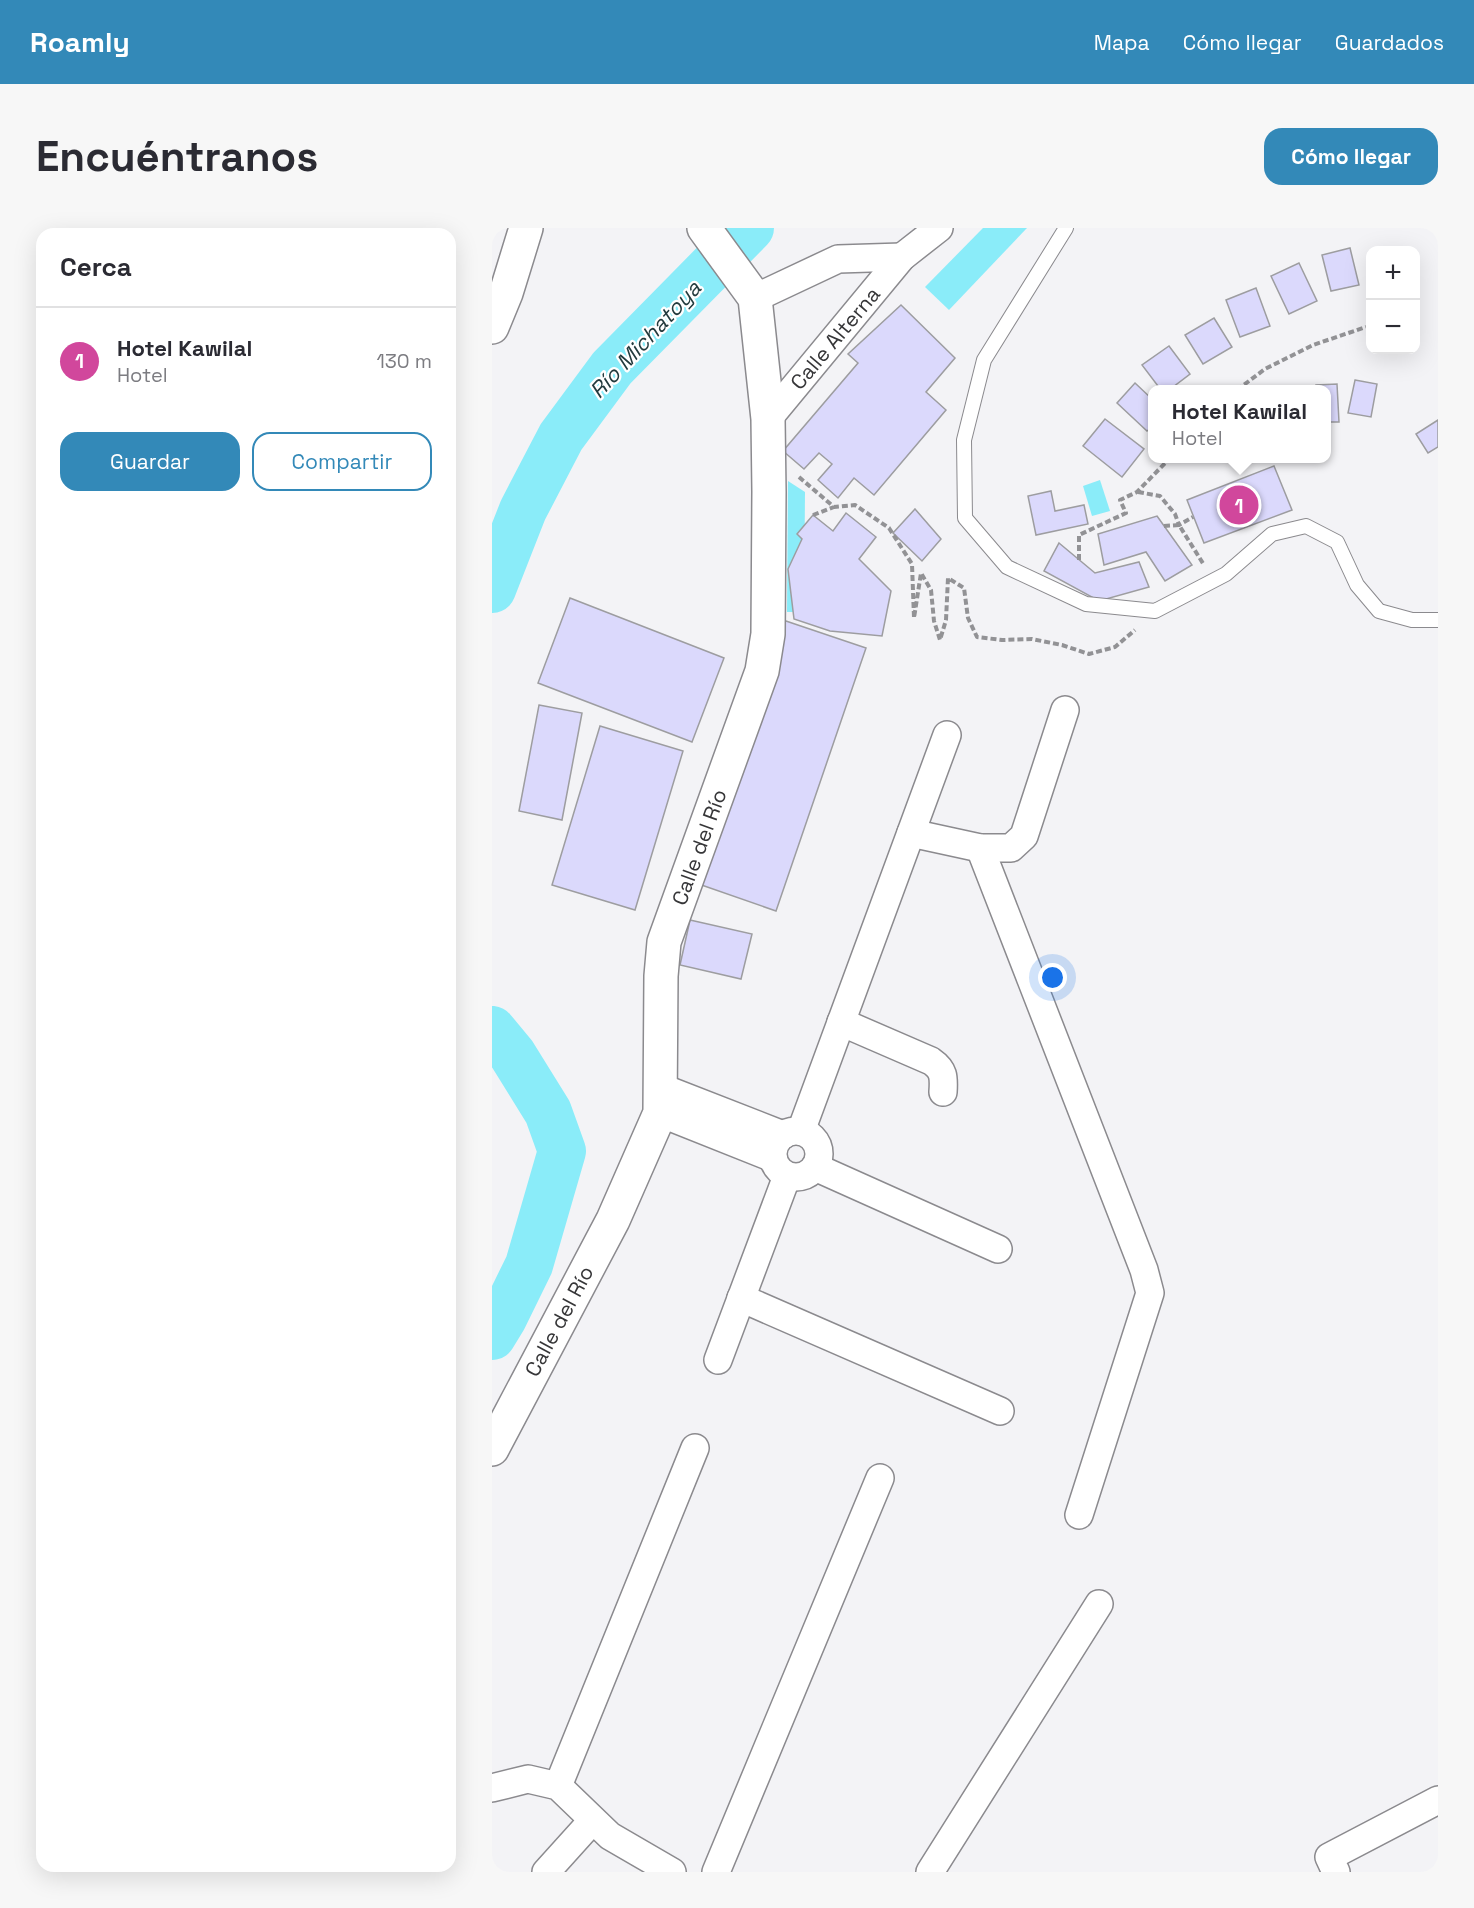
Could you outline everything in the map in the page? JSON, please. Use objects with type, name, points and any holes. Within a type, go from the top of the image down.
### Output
[{"type":"main road","points":[[492,327],[506,293],[526,228]]},
{"type":"main road","points":[[704,228],[747,287]]},
{"type":"main road","name":"Calle del Río","points":[[492,1449],[613,1220],[660,1100],[661,976],[664,942],[762,671],[768,634],[768,419],[747,287]]},
{"type":"street","name":"Calle Alterna","points":[[768,419],[902,257],[939,228]]},
{"type":"street","name":"Calle Alterna","points":[[747,287],[838,259],[902,257]]},
{"type":"street","points":[[911,833],[980,848],[1011,848],[1024,836],[1065,710]]},
{"type":"street","points":[[718,1360],[741,1298],[786,1150],[842,1022],[947,735]]},
{"type":"street","points":[[980,848],[1144,1270],[1150,1293],[1079,1515]]},
{"type":"street","points":[[842,1022],[931,1061],[944,1075],[943,1092]]},
{"type":"street","points":[[660,1100],[786,1150],[797,1177],[807,1174],[816,1167],[819,1157],[818,1146],[812,1136],[786,1150]]},
{"type":"street","points":[[816,1167],[998,1249]]},
{"type":"street","points":[[741,1298],[1000,1411]]},
{"type":"street","points":[[558,1786],[695,1448]]},
{"type":"street","points":[[716,1872],[880,1478]]},
{"type":"street","points":[[930,1872],[1099,1604]]},
{"type":"street","points":[[492,1788],[528,1779],[558,1786],[610,1836],[672,1872]]},
{"type":"street","points":[[1336,1872],[1329,1857],[1438,1800]]},
{"type":"street","points":[[546,1872],[592,1821]]},
{"type":"lane","points":[[1066,228],[984,360],[964,440],[965,518],[1008,567],[1086,604],[1155,611],[1226,574],[1272,534],[1306,526],[1337,542],[1357,585],[1379,611],[1412,620],[1438,620]]},
{"type":"path","points":[[1244,385],[1265,369],[1312,345],[1366,327]]},
{"type":"path","points":[[1079,560],[1079,535],[1126,513],[1120,500],[1137,492],[1166,463]]},
{"type":"path","points":[[793,471],[815,493],[834,507]]},
{"type":"path","points":[[1137,492],[1160,496],[1175,514],[1179,525],[1206,568],[1226,574]]},
{"type":"path","points":[[813,515],[834,507],[855,505],[889,528],[912,564],[914,618],[921,573],[930,590],[934,621],[940,640],[946,620],[948,578],[964,588],[968,618],[977,637],[1002,640],[1032,639],[1062,645],[1089,654],[1116,647],[1155,611]]},
{"type":"path","points":[[1164,526],[1179,525],[1193,517]]},
{"type":"water","points":[[983,228],[1027,228],[949,310],[925,287]]},
{"type":"water","points":[[1100,480],[1110,511],[1092,516],[1083,486]]},
{"type":"water","points":[[788,481],[805,492],[804,612],[787,612]]},
{"type":"building","points":[[1350,248],[1359,285],[1331,291],[1322,255]]},
{"type":"building","points":[[1299,263],[1317,301],[1289,314],[1271,276]]},
{"type":"building","points":[[1256,288],[1270,326],[1240,337],[1226,300]]},
{"type":"building","points":[[901,305],[955,358],[926,392],[946,410],[874,495],[854,478],[838,498],[818,480],[832,464],[819,453],[804,469],[783,451],[858,363],[848,354]]},
{"type":"building","points":[[1214,318],[1232,347],[1203,364],[1185,335]]},
{"type":"building","points":[[1169,346],[1190,374],[1176,385],[1157,385],[1142,365]]},
{"type":"building","points":[[1355,380],[1377,384],[1371,417],[1348,413]]},
{"type":"building","points":[[1135,383],[1148,395],[1148,430],[1147,431],[1117,403]]},
{"type":"building","points":[[1337,384],[1339,422],[1331,422],[1331,385],[1316,385]]},
{"type":"building","points":[[1105,419],[1144,449],[1122,477],[1083,446]]},
{"type":"building","points":[[1438,420],[1438,447],[1428,453],[1416,434]]},
{"type":"building","points":[[1274,466],[1292,510],[1204,543],[1187,500]]},
{"type":"building","points":[[1051,491],[1055,511],[1084,505],[1088,524],[1036,535],[1028,496]]},
{"type":"building","points":[[915,509],[941,539],[922,561],[893,533]]},
{"type":"building","points":[[846,513],[876,537],[859,559],[891,591],[882,636],[830,631],[794,619],[788,569],[802,539],[797,534],[813,515],[833,531]]},
{"type":"building","points":[[1157,516],[1192,565],[1165,581],[1146,552],[1104,565],[1098,534]]},
{"type":"building","points":[[1059,543],[1095,573],[1139,562],[1149,587],[1099,601],[1044,571]]},
{"type":"building","points":[[570,598],[724,658],[692,742],[538,683]]},
{"type":"building","points":[[780,619],[866,648],[776,911],[690,881]]},
{"type":"building","points":[[539,705],[582,713],[562,820],[519,811]]},
{"type":"building","points":[[600,726],[683,751],[635,910],[552,885]]},
{"type":"building","points":[[690,920],[752,934],[741,979],[680,965]]},
{"type":"waterway","name":"Río Michatoya","points":[[492,589],[523,510],[561,437],[612,368],[750,228]]},
{"type":"waterway","name":"Río Michatoya","points":[[492,1030],[512,1054],[548,1112],[562,1151],[529,1265],[492,1336]]},
{"type":"place","name":"Hotel Kawilal","points":[[1239,505]]}]
